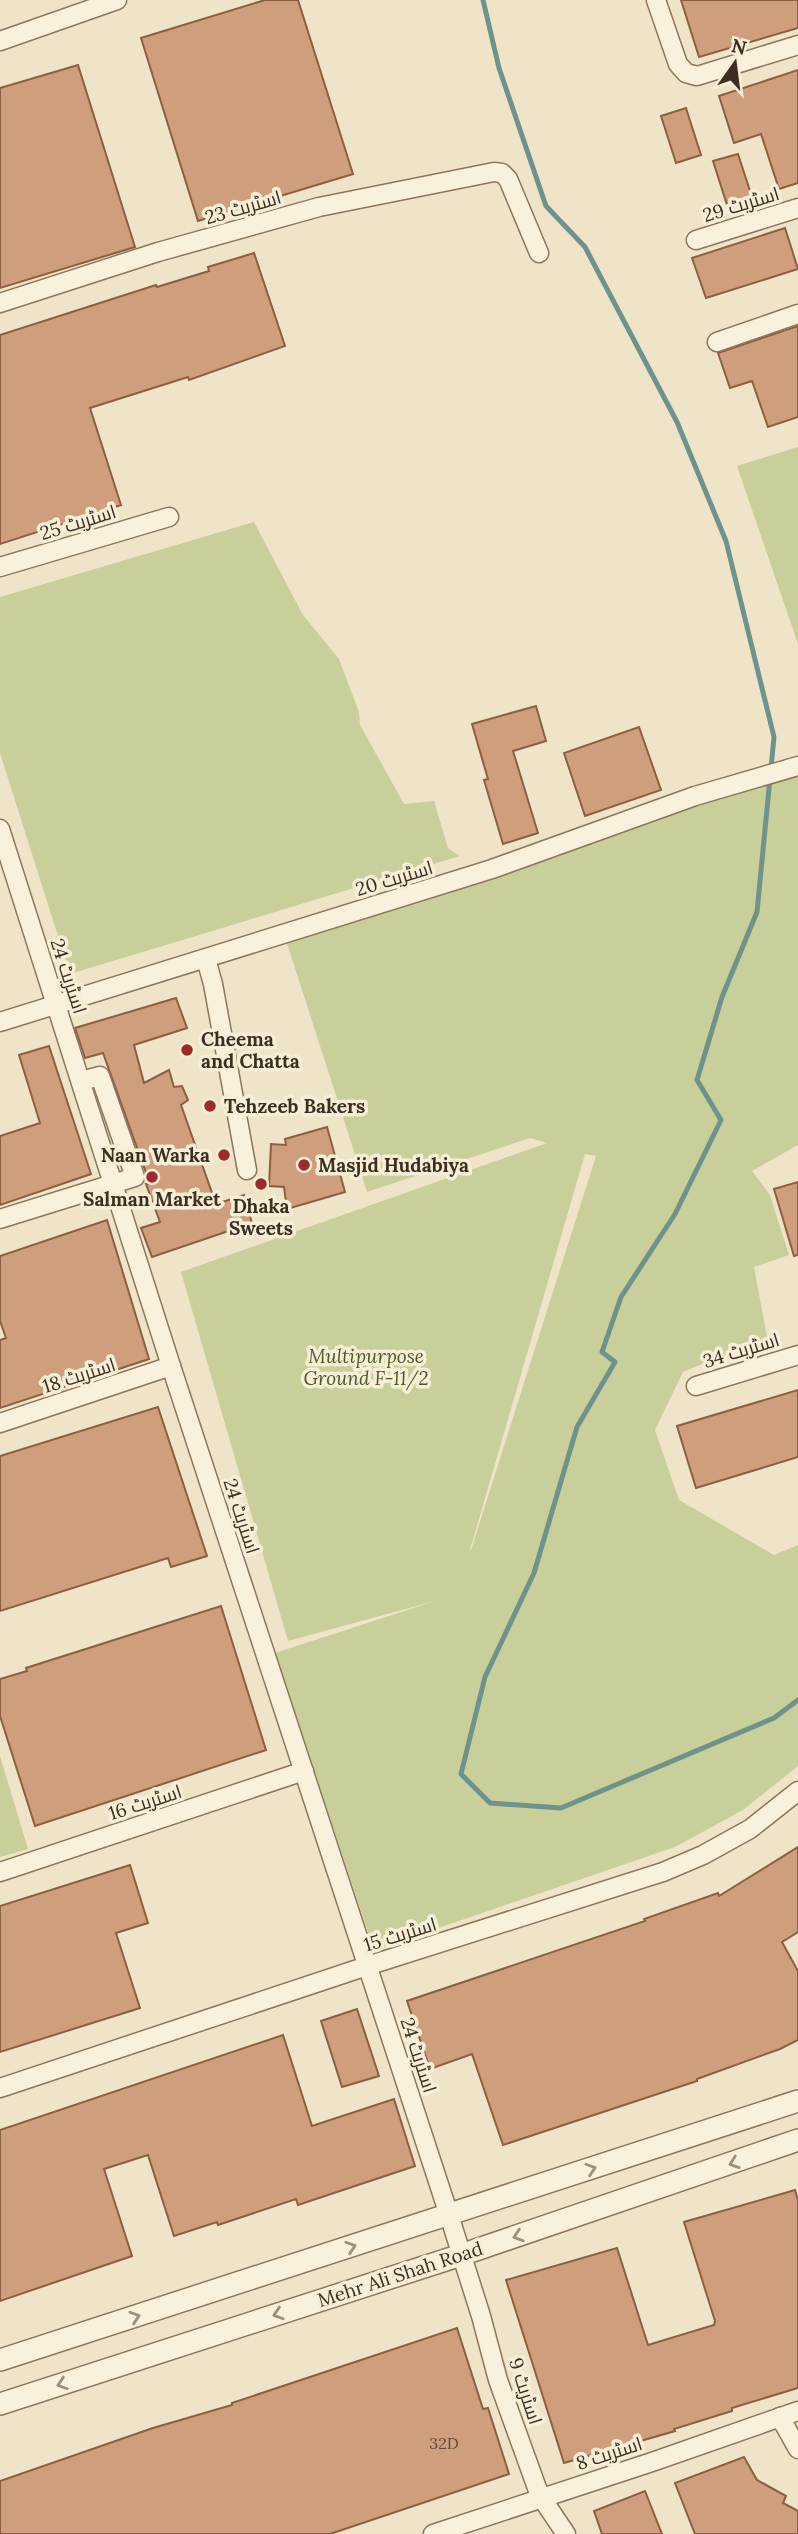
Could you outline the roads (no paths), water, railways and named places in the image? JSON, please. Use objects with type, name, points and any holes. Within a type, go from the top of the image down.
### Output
[{"type":"street","points":[[0,41],[117,0]]},
{"type":"street","points":[[656,0],[678,64],[686,73],[704,75],[798,45]]},
{"type":"street","name":"اسٹریٹ 23","points":[[0,303],[158,252],[318,207],[494,172],[502,173],[508,179],[539,253]]},
{"type":"street","name":"اسٹریٹ 29","points":[[696,240],[798,208]]},
{"type":"street","points":[[718,342],[798,314]]},
{"type":"street","name":"اسٹریٹ 25","points":[[0,567],[169,517]]},
{"type":"street","name":"اسٹریٹ 20","points":[[0,1022],[492,869],[695,796],[798,766]]},
{"type":"street","name":"اسٹریٹ 24","points":[[0,830],[170,1366],[461,2255]]},
{"type":"street","points":[[206,959],[213,984],[247,1170]]},
{"type":"street","points":[[0,1219],[113,1182]]},
{"type":"street","name":"اسٹریٹ 34","points":[[696,1386],[798,1355]]},
{"type":"street","name":"اسٹریٹ 18","points":[[0,1423],[170,1366]]},
{"type":"street","name":"اسٹریٹ 16","points":[[0,1872],[304,1771]]},
{"type":"street","name":"اسٹریٹ 15","points":[[0,2088],[663,1872],[703,1855],[750,1829],[798,1791]]},
{"type":"street","points":[[0,2360],[798,2101]]},
{"type":"street","name":"Mehr Ali Shah Road","points":[[0,2404],[461,2255],[798,2140]]},
{"type":"street","name":"اسٹریٹ 9","points":[[461,2255],[498,2380],[541,2497],[566,2534]]},
{"type":"street","name":"اسٹریٹ 8","points":[[433,2534],[798,2411]]},
{"type":"street","points":[[780,2417],[798,2449]]},
{"type":"waterway","points":[[483,0],[499,68],[546,206],[585,247],[677,422],[726,541],[774,737],[757,912],[722,997],[697,1080],[721,1120],[675,1214],[621,1297],[602,1352],[615,1362],[577,1427],[534,1573],[485,1677],[461,1774],[490,1803],[561,1808],[774,1718],[798,1700]]},
{"type":"place","name":"Cheema and Chatta","points":[[187,1050]]},
{"type":"place","name":"Tehzeeb Bakers","points":[[210,1106]]},
{"type":"place","name":"Naan Warka","points":[[224,1155]]},
{"type":"place","name":"Masjid Hudabiya","points":[[304,1165]]},
{"type":"place","name":"Salman Market","points":[[152,1177]]},
{"type":"place","name":"Dhaka Sweets","points":[[261,1184]]},
{"type":"park label","name":"Multipurpose Ground F-11/2","points":[[366,1367]]}]
